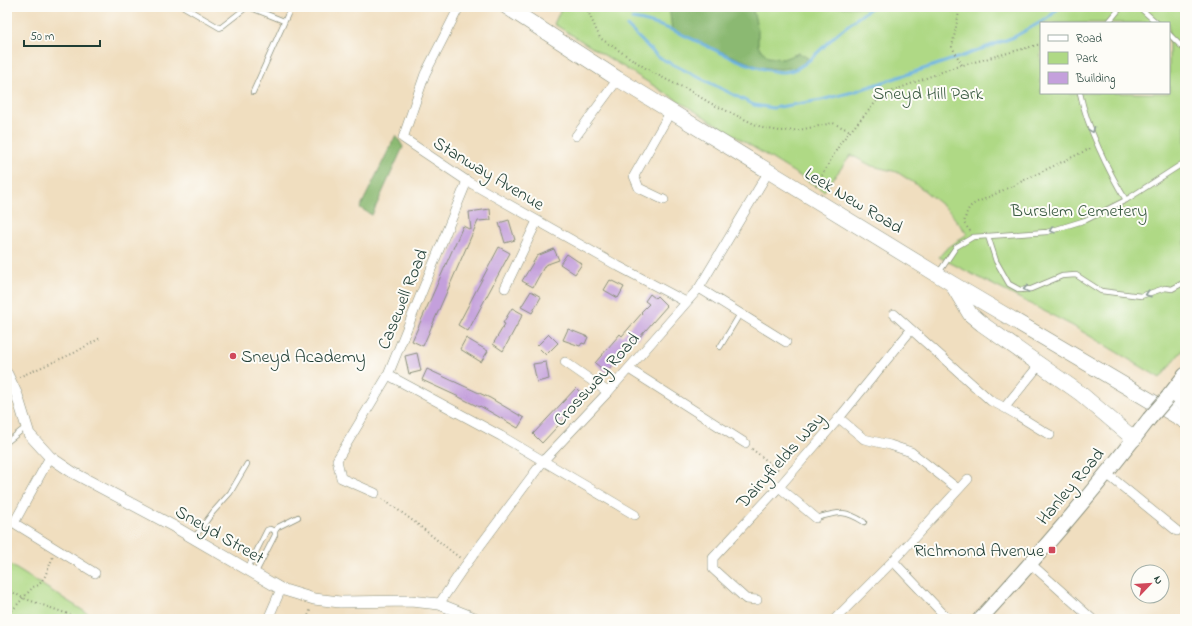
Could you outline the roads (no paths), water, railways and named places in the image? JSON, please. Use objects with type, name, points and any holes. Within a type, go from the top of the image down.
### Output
[{"type":"highway","name":"Leek New Road","points":[[507,7],[618,79],[951,283],[1185,421]]},
{"type":"highway","points":[[951,283],[970,314],[1080,393],[1134,439]]},
{"type":"highway","points":[[1169,396],[1185,404]]},
{"type":"main road","name":"Hanley Road","points":[[980,619],[1031,564],[1058,530],[1107,474],[1185,375]]},
{"type":"street","name":"Stanway Avenue","points":[[459,7],[425,74],[403,138],[466,181],[618,266],[686,302]]},
{"type":"street","points":[[576,136],[618,79]]},
{"type":"street","points":[[664,200],[638,188],[634,176],[671,111]]},
{"type":"street","name":"Crossway Road","points":[[439,604],[467,563],[544,460],[629,369],[699,288],[769,171]]},
{"type":"street","name":"Casewell Road","points":[[375,494],[341,478],[337,460],[388,375],[466,181]]},
{"type":"street","points":[[505,288],[537,221]]},
{"type":"street","points":[[699,288],[786,342]]},
{"type":"street","points":[[894,314],[991,400],[1005,407],[1050,436]]},
{"type":"street","name":"Dairyfields Way","points":[[757,600],[746,598],[713,569],[714,558],[839,418],[911,330]]},
{"type":"street","points":[[565,362],[608,392]]},
{"type":"street","points":[[1005,407],[1040,364]]},
{"type":"street","points":[[629,369],[745,443]]},
{"type":"street","points":[[388,375],[544,460],[635,515]]},
{"type":"street","name":"Sneyd Street","points":[[9,377],[17,395],[29,434],[50,457],[72,472],[173,526],[281,589],[314,599],[340,602],[411,601],[439,604],[477,619]]},
{"type":"street","points":[[839,418],[864,439],[911,452],[958,489]]},
{"type":"street","points":[[50,457],[14,523],[95,573]]},
{"type":"street","points":[[1107,474],[1177,530]]},
{"type":"street","points":[[835,619],[893,561],[968,479]]},
{"type":"street","points":[[779,487],[816,518]]},
{"type":"street","points":[[893,561],[948,619]]},
{"type":"street","points":[[1031,564],[1092,619]]},
{"type":"street","points":[[268,619],[281,589]]},
{"type":"lane","points":[[184,7],[220,28],[248,7],[284,21]]},
{"type":"lane","points":[[253,92],[290,7]]},
{"type":"lane","points":[[1109,22],[1121,7]]},
{"type":"lane","points":[[1139,7],[1156,22]]},
{"type":"lane","points":[[1170,35],[1185,50]]},
{"type":"lane","points":[[1080,94],[1083,106],[1103,157],[1126,200]]},
{"type":"lane","points":[[938,274],[956,247],[972,237],[1047,232],[1086,220],[1126,200],[1185,162]]},
{"type":"lane","points":[[988,236],[996,261],[1009,284],[1020,290],[1031,289],[1062,276],[1069,275],[1076,275],[1101,290],[1141,296],[1165,288],[1172,289],[1185,282]]},
{"type":"lane","points":[[720,347],[740,314]]},
{"type":"lane","points":[[7,442],[26,427]]},
{"type":"lane","points":[[194,538],[213,512],[230,493],[247,464]]},
{"type":"lane","points":[[816,518],[841,512],[847,513],[864,522]]},
{"type":"lane","points":[[251,572],[275,535],[275,531],[278,527],[298,517]]},
{"type":"lane","points":[[251,572],[267,530],[270,529],[275,531]]},
{"type":"waterway","points":[[632,19],[649,22],[681,34],[744,63],[782,72],[790,71],[803,65],[816,55],[838,33],[872,7]]},
{"type":"waterway","points":[[1041,22],[1048,18],[1060,7]]},
{"type":"waterway","points":[[627,26],[658,57],[754,105],[773,108],[821,100],[853,92],[963,56],[1014,37],[1040,22]]},
{"type":"place","name":"Sneyd Academy","points":[[233,356]]},
{"type":"place","name":"Richmond Avenue","points":[[1052,550]]},
{"type":"park label","name":"Sneyd Hill Park","points":[[928,93]]},
{"type":"park label","name":"Burslem Cemetery","points":[[1079,210]]}]
